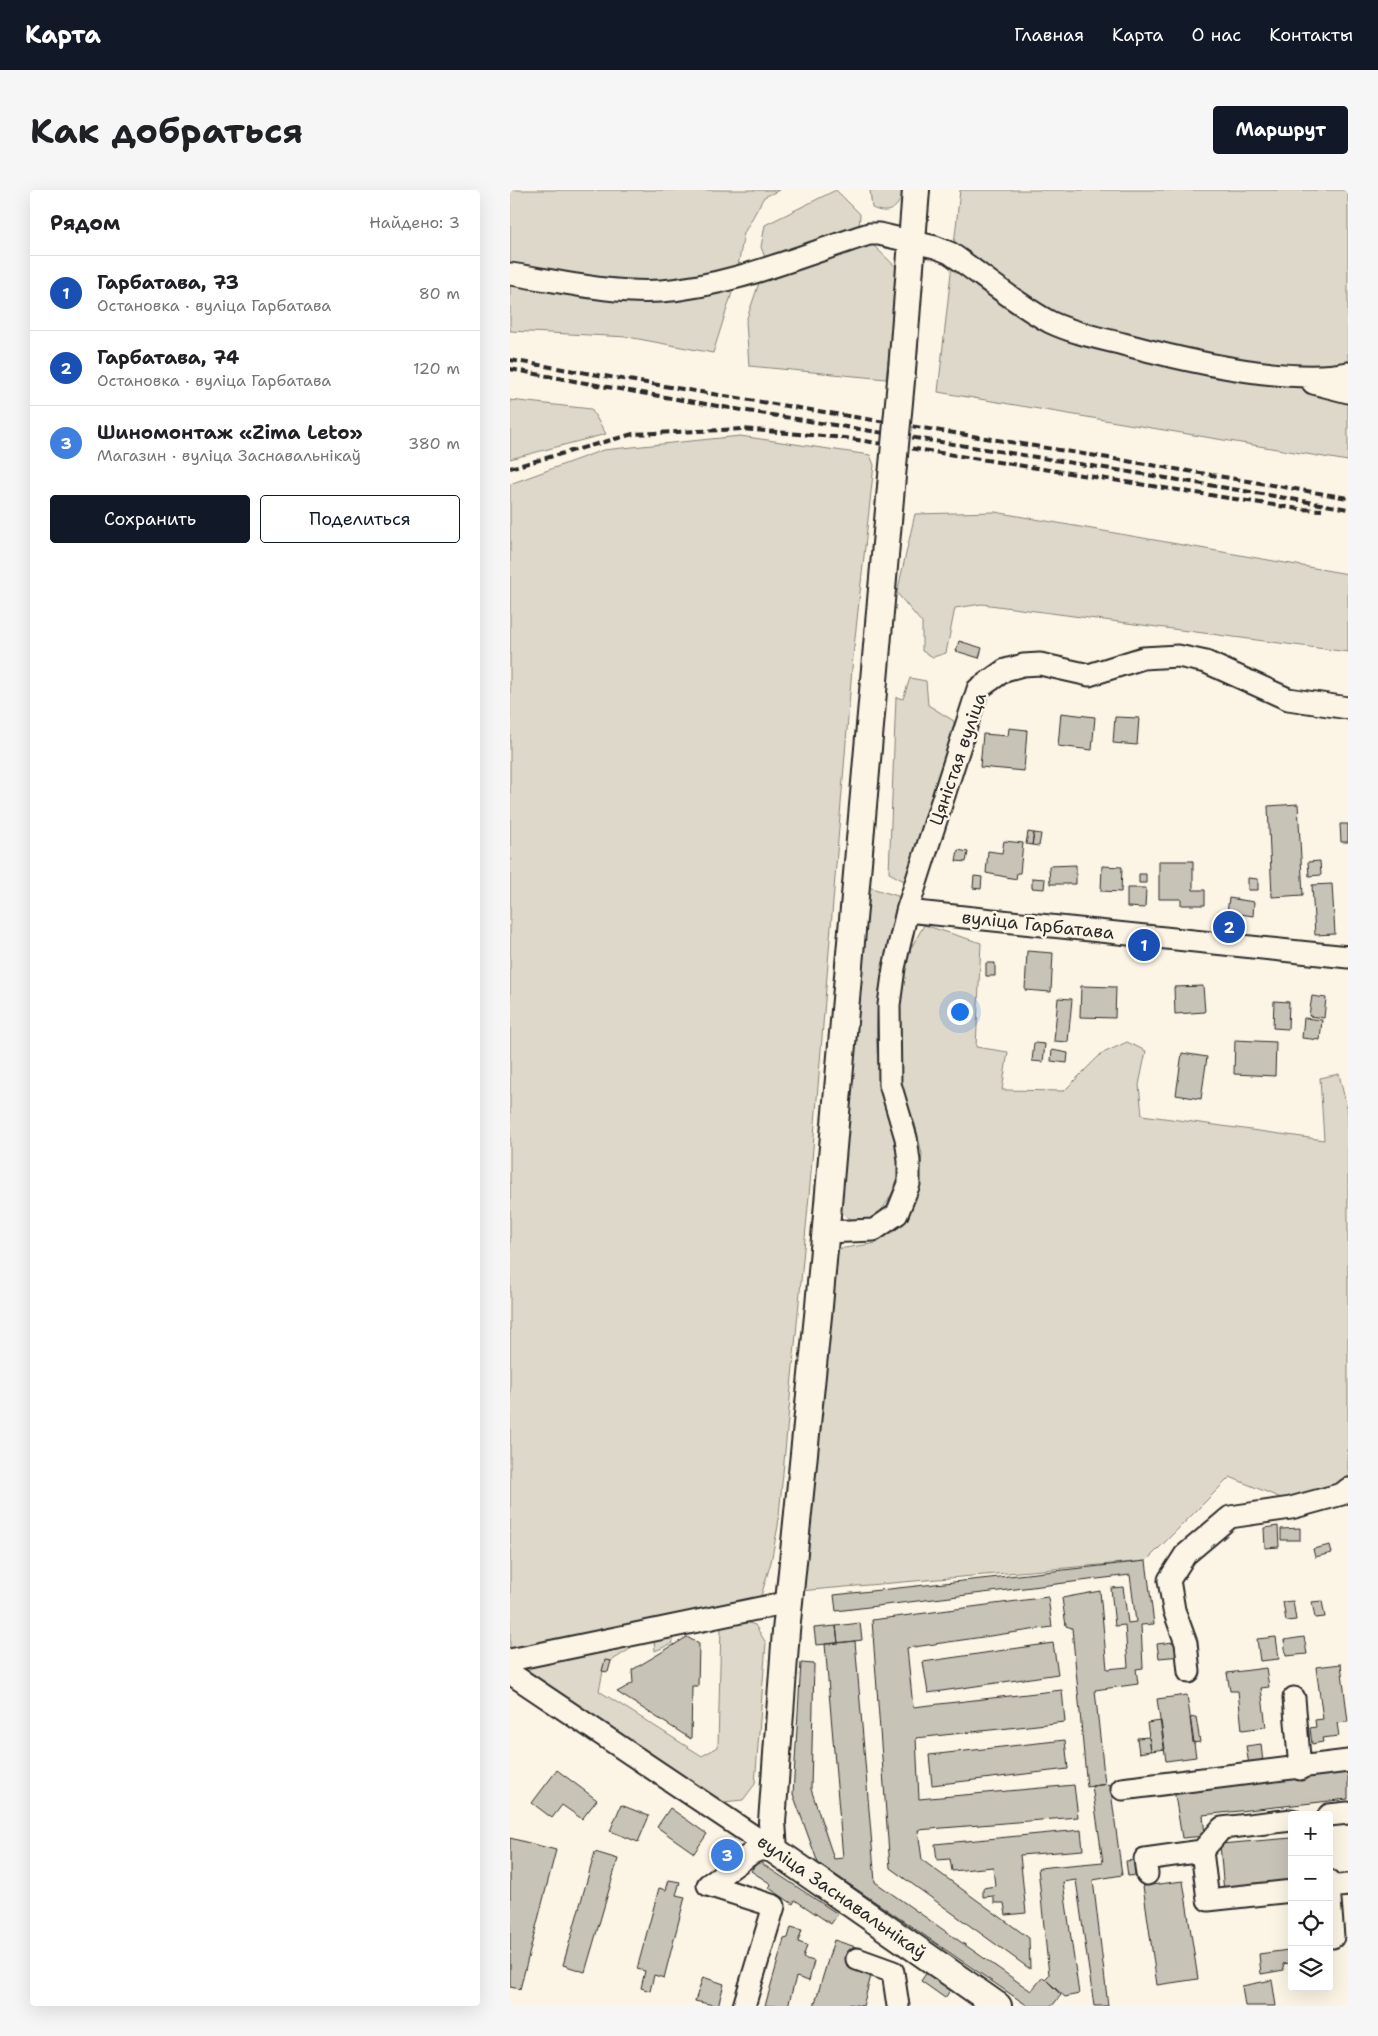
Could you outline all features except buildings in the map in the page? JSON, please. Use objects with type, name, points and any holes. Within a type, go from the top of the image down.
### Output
[{"type":"main road","points":[[774,1850],[772,1822],[773,1791],[789,1602],[826,1232],[902,370],[916,190]]},
{"type":"main road","name":"вуліца Заснавальнікаў","points":[[774,1850],[998,2006]]},
{"type":"street","points":[[510,274],[602,288],[660,291],[723,281],[869,234],[911,242],[950,253],[1042,318],[1060,326],[1152,352],[1274,373],[1348,392]]},
{"type":"street","points":[[1274,373],[1312,375],[1348,372]]},
{"type":"street","name":"Цяністая вуліца","points":[[826,1232],[874,1230],[897,1214],[909,1184],[906,1138],[890,1084],[888,1042],[891,987],[907,911],[978,689],[1005,670],[1023,665],[1040,664],[1089,675],[1143,658],[1178,656],[1206,662],[1288,699],[1348,708]]},
{"type":"street","name":"вуліца Гарбатава","points":[[907,911],[1348,957]]},
{"type":"street","points":[[1189,1672],[1186,1643],[1174,1610],[1169,1580],[1185,1555],[1230,1517],[1291,1508],[1342,1494],[1348,1489]]},
{"type":"street","points":[[510,1660],[789,1602]]},
{"type":"street","name":"вуліца Заснавальнікаў","points":[[510,1673],[774,1850]]},
{"type":"street","points":[[1294,1698],[1300,1769]]},
{"type":"street","points":[[1122,1789],[1348,1762]]},
{"type":"street","points":[[1333,1815],[1348,1813]]},
{"type":"street","points":[[1148,1874],[1144,1859],[1202,1851],[1222,1828],[1288,1820]]},
{"type":"street","points":[[744,2006],[774,1906],[708,1885],[752,1853],[759,1850],[774,1850]]},
{"type":"street","points":[[1202,1851],[1208,1900],[1288,1891]]},
{"type":"street","points":[[1333,1887],[1348,1885]]},
{"type":"street","points":[[1331,1901],[1337,1940]]},
{"type":"street","points":[[858,1960],[893,1972],[898,2006]]},
{"type":"shaded area","points":[[510,190],[780,190],[764,197],[744,233],[735,283],[713,353],[628,337],[510,331]]},
{"type":"shaded area","points":[[836,190],[860,214],[859,229],[766,260],[761,247],[765,225]]},
{"type":"shaded area","points":[[870,190],[903,190],[896,206],[893,209],[884,211],[872,208]]},
{"type":"shaded area","points":[[960,190],[1348,190],[1348,461],[938,392]]},
{"type":"shaded area","points":[[869,241],[898,269],[886,379],[749,366],[746,321],[761,277]]},
{"type":"shaded area","points":[[510,400],[591,409],[606,434],[510,459]]},
{"type":"shaded area","points":[[740,436],[870,455],[874,465],[853,656],[810,1185],[778,1526],[771,1562],[761,1596],[512,1649],[510,1648],[510,484],[603,450]]},
{"type":"shaded area","points":[[995,512],[1348,574],[1348,652],[982,604],[955,608],[946,653],[933,657],[922,651],[922,623],[897,593],[915,514]]},
{"type":"shaded area","points":[[910,678],[926,681],[928,705],[954,721],[953,754],[906,882],[889,873],[896,697],[903,699]]},
{"type":"shaded area","points":[[865,886],[904,898],[884,971],[878,1001],[877,1027],[880,1073],[888,1114],[899,1153],[899,1169],[890,1198],[881,1211],[869,1219],[856,1221],[850,1219],[840,1210]]},
{"type":"shaded area","points":[[924,925],[981,943],[976,1047],[1008,1052],[1002,1090],[1064,1091],[1101,1054],[1127,1042],[1146,1051],[1139,1085],[1142,1115],[1324,1140],[1320,1078],[1339,1074],[1348,1113],[1348,1503],[1298,1505],[1230,1477],[1146,1561],[799,1591],[838,1249],[877,1243],[907,1219],[919,1185],[922,1154],[915,1124],[900,1084],[898,1019],[903,962]]},
{"type":"shaded area","points":[[743,1621],[755,1625],[766,1643],[755,1784],[743,1800],[723,1802],[528,1675],[530,1664],[629,1644],[630,1649],[611,1661],[605,1661],[599,1691],[702,1756],[718,1747],[721,1625]]},
{"type":"shaded area","points":[[672,1635],[673,1643],[655,1651],[654,1639]]},
{"type":"railway","points":[[510,360],[1348,498]]},
{"type":"railway","points":[[510,369],[719,406],[1138,473],[1348,509]]},
{"type":"railway","points":[[510,468],[633,434],[742,429],[845,438],[1299,509],[1322,510]]},
{"type":"place","name":"Гарбатава, 74","points":[[1229,927]]},
{"type":"place","name":"Гарбатава, 73","points":[[1144,945]]},
{"type":"place","name":"Шиномонтаж «Zima Leto»","points":[[727,1855]]}]
